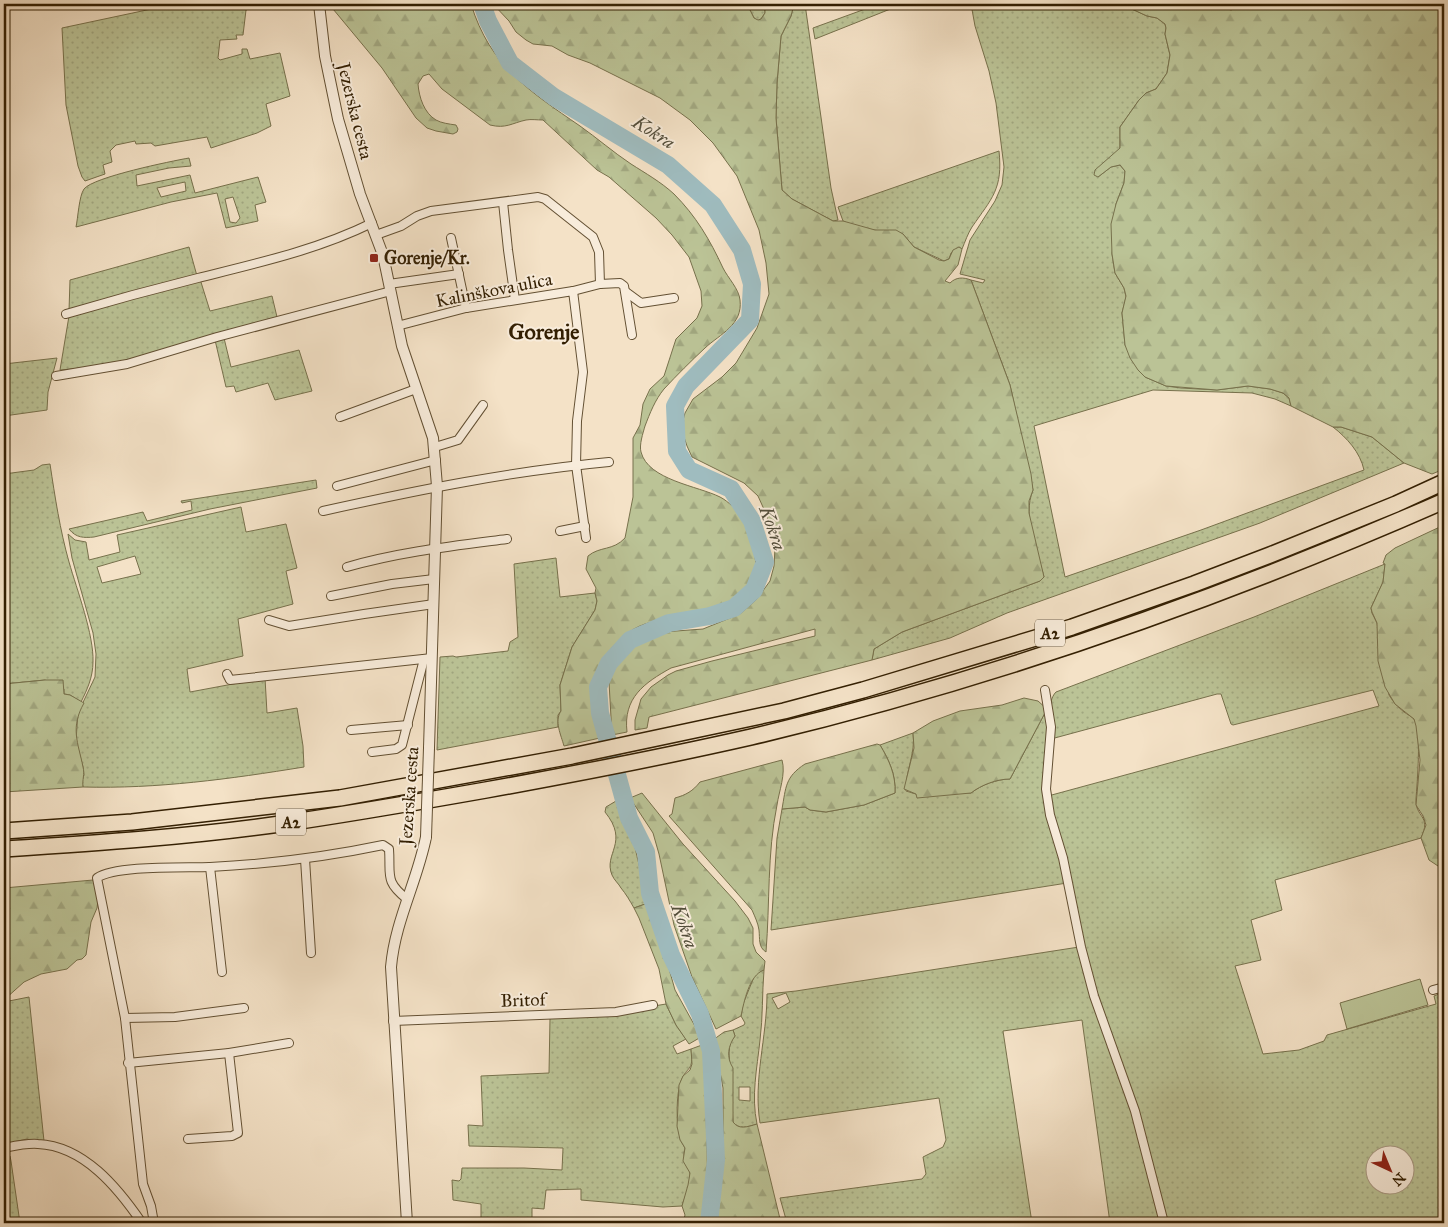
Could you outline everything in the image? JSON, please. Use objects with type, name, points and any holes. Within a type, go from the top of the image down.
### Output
[{"type":"highway","name":"A2","points":[[4,831],[132,822],[340,798],[572,756],[784,711],[863,690],[1072,627],[1270,555],[1396,504],[1444,482]]},
{"type":"highway","name":"A2","points":[[4,849],[177,835],[277,824],[575,774],[749,737],[873,705],[1054,650],[1220,593],[1328,551],[1444,501]]},
{"type":"street","name":"Jezerska cesta","points":[[319,4],[325,56],[338,119],[360,194],[376,235],[390,288],[397,326],[429,426],[436,460],[434,604],[428,658],[429,748],[426,837],[419,865],[396,932],[391,967],[394,1021]]},
{"type":"street","points":[[376,235],[431,211],[538,197],[546,199],[593,237],[599,252],[600,284]]},
{"type":"street","points":[[503,202],[515,300]]},
{"type":"street","points":[[66,314],[198,278],[281,258],[351,234],[372,223]]},
{"type":"street","points":[[451,238],[466,308]]},
{"type":"street","points":[[56,376],[127,364],[390,288],[459,274]]},
{"type":"street","points":[[574,291],[600,284],[620,282],[626,292],[632,335]]},
{"type":"street","name":"Kalinškova ulica","points":[[397,326],[466,308],[574,291],[583,372],[577,421],[576,465],[586,538]]},
{"type":"street","points":[[626,292],[642,303],[674,298]]},
{"type":"street","points":[[340,417],[416,388]]},
{"type":"street","points":[[434,447],[458,440],[483,405]]},
{"type":"street","points":[[337,486],[436,460]]},
{"type":"street","points":[[323,511],[437,486],[555,467],[609,462]]},
{"type":"street","points":[[560,531],[585,526]]},
{"type":"street","points":[[347,567],[374,559],[507,539]]},
{"type":"street","points":[[331,596],[392,584],[434,579]]},
{"type":"street","points":[[269,620],[289,626],[434,604]]},
{"type":"street","points":[[227,674],[230,680],[428,658],[402,745],[396,749],[372,752]]},
{"type":"street","points":[[1045,690],[1051,727],[1046,789],[1050,815],[1063,858],[1081,947],[1094,996],[1137,1118],[1164,1223]]},
{"type":"street","name":"Jezerska cesta","points":[[350,730],[408,725]]},
{"type":"street","points":[[154,1223],[151,1206],[143,1184],[128,1063],[125,1018],[98,878],[105,873],[152,868],[210,867],[305,859],[383,845],[389,849],[390,882],[395,890],[407,899]]},
{"type":"street","points":[[305,859],[311,953]]},
{"type":"street","points":[[210,867],[222,972]]},
{"type":"street","points":[[1434,990],[1444,987]]},
{"type":"street","name":"Britof","points":[[394,1021],[616,1012],[654,1005]]},
{"type":"street","points":[[125,1018],[175,1017],[244,1008]]},
{"type":"street","points":[[394,1021],[407,1223]]},
{"type":"street","points":[[128,1063],[229,1052],[289,1043]]},
{"type":"street","points":[[188,1139],[232,1136],[238,1133],[229,1052]]},
{"type":"street","points":[[4,1148],[38,1144],[66,1150],[104,1176],[142,1223]]},
{"type":"green space","points":[[175,4],[256,4],[257,6],[246,10],[243,35],[236,35],[237,39],[220,40],[218,58],[220,60],[242,54],[242,49],[247,49],[250,59],[280,53],[290,96],[266,104],[271,126],[257,133],[211,148],[207,137],[155,146],[151,143],[136,144],[135,141],[116,145],[110,151],[112,162],[103,165],[105,174],[85,181],[78,166],[66,105],[62,28]]},
{"type":"green space","points":[[331,4],[471,4],[479,26],[489,44],[500,61],[514,75],[544,101],[664,186],[682,202],[702,229],[739,296],[740,309],[734,322],[689,363],[658,398],[645,426],[641,439],[641,452],[646,462],[663,476],[720,497],[736,510],[745,522],[749,533],[756,561],[754,576],[748,586],[738,596],[723,605],[688,617],[645,624],[633,629],[613,646],[599,669],[592,694],[592,707],[600,738],[564,746],[558,724],[561,711],[560,685],[572,647],[595,610],[597,601],[596,588],[586,569],[588,556],[616,545],[625,538],[633,497],[633,438],[640,425],[643,404],[650,389],[664,376],[676,339],[697,318],[702,306],[701,291],[689,257],[656,218],[609,177],[597,170],[543,120],[526,120],[505,126],[490,125],[442,89],[429,74],[423,76],[418,84],[425,109],[436,120],[456,125],[458,129],[453,134],[427,128],[416,118],[382,68],[333,9]]},
{"type":"green space","points":[[493,4],[747,4],[754,18],[758,20],[765,13],[765,4],[794,4],[791,16],[781,36],[777,83],[776,118],[782,190],[792,199],[833,221],[843,221],[875,230],[896,230],[903,234],[914,247],[939,260],[949,259],[953,250],[959,247],[962,249],[958,265],[945,281],[950,283],[960,278],[971,280],[1010,385],[1031,474],[1033,490],[1029,501],[1029,513],[1044,577],[1040,581],[902,632],[874,649],[872,660],[649,717],[647,728],[635,730],[635,720],[641,699],[651,687],[668,675],[712,661],[815,636],[815,629],[671,668],[652,680],[637,693],[628,710],[627,732],[612,735],[609,682],[615,665],[627,652],[644,640],[663,632],[703,629],[740,614],[757,599],[770,581],[774,566],[775,548],[767,516],[758,496],[744,483],[692,457],[681,428],[685,413],[693,399],[722,377],[736,363],[757,328],[769,294],[766,263],[759,230],[737,176],[713,143],[690,120],[660,98],[590,63],[568,55],[552,46],[533,44],[526,40],[516,32],[509,21]]},
{"type":"green space","points":[[747,4],[765,4],[765,13],[761,19],[758,21],[754,18]]},
{"type":"green space","points":[[794,4],[805,4],[831,188],[838,220],[833,221],[792,199],[782,190],[776,118],[777,83],[781,36],[791,16]]},
{"type":"green space","points":[[879,4],[903,4],[815,39],[813,28]]},
{"type":"green space","points":[[971,4],[1121,4],[1147,16],[1157,18],[1165,24],[1165,34],[1170,55],[1167,73],[1156,89],[1146,93],[1139,100],[1120,127],[1120,148],[1098,177],[1111,167],[1120,165],[1125,171],[1124,183],[1116,204],[1112,254],[1115,273],[1124,288],[1126,297],[1122,313],[1125,345],[1145,377],[1166,386],[1217,390],[1248,386],[1270,389],[1283,393],[1289,398],[1291,406],[1275,399],[1252,393],[1153,390],[1034,426],[1065,577],[1201,530],[1364,470],[1352,446],[1333,427],[1341,427],[1372,437],[1404,463],[1260,523],[1007,613],[950,638],[872,660],[874,649],[902,632],[1040,581],[1044,577],[1030,523],[1030,500],[1033,490],[1010,385],[971,280],[983,283],[985,280],[960,274],[970,240],[995,201],[1002,185],[1004,167],[996,103],[989,71],[975,26]]},
{"type":"green space","points":[[1121,4],[1210,4],[1231,10],[1249,4],[1444,4],[1444,469],[1432,474],[1404,463],[1372,437],[1341,427],[1333,427],[1291,406],[1289,398],[1283,393],[1248,386],[1217,390],[1166,386],[1145,377],[1138,370],[1130,358],[1125,345],[1122,313],[1126,296],[1124,288],[1115,273],[1112,254],[1111,224],[1124,183],[1125,171],[1120,165],[1111,167],[1098,177],[1094,175],[1095,170],[1120,148],[1120,127],[1139,100],[1146,93],[1156,89],[1167,73],[1170,55],[1165,34],[1165,24],[1157,18],[1147,16]]},
{"type":"green space","points":[[999,151],[999,175],[994,192],[971,229],[962,249],[959,247],[951,253],[949,259],[944,261],[914,247],[903,234],[864,228],[843,221],[838,207]]},
{"type":"green space","points":[[189,158],[191,166],[169,168],[136,175],[137,186],[190,175],[195,193],[258,177],[266,202],[255,205],[258,221],[226,228],[217,193],[171,202],[76,227],[82,192],[90,184],[151,166]],"holes":[[[185,182],[186,191],[161,197],[157,188]],[[233,197],[240,218],[236,223],[230,222],[225,199]]]},
{"type":"green space","points":[[189,247],[197,276],[69,311],[70,280]]},
{"type":"green space","points":[[200,279],[210,311],[272,296],[277,317],[127,361],[60,370],[69,316]]},
{"type":"green space","points":[[224,338],[231,367],[299,350],[312,391],[275,400],[268,383],[236,392],[234,386],[226,387],[215,340]]},
{"type":"green space","points":[[57,358],[48,392],[47,410],[4,416],[4,364]]},
{"type":"green space","points":[[50,464],[63,538],[88,626],[93,651],[92,673],[81,702],[70,695],[64,694],[64,689],[45,680],[4,684],[4,474],[34,470],[42,465]]},
{"type":"green space","points":[[316,480],[317,488],[210,509],[94,537],[80,537],[69,529],[143,512],[147,521],[192,510],[191,501],[182,503],[181,501]]},
{"type":"green space","points":[[241,507],[246,532],[286,524],[297,568],[286,571],[293,604],[238,619],[243,656],[187,669],[190,692],[265,678],[267,713],[297,708],[304,767],[166,785],[83,787],[83,767],[76,740],[78,713],[95,677],[96,654],[93,633],[72,558],[68,534],[75,540],[86,542],[89,560],[120,552],[117,535]],"holes":[[[135,556],[141,574],[102,583],[97,567]]]},
{"type":"green space","points":[[1444,525],[1444,870],[1429,860],[1421,838],[1426,825],[1416,805],[1420,760],[1416,726],[1414,719],[1395,704],[1385,687],[1378,661],[1377,623],[1371,608],[1383,582],[1385,564],[1383,563],[1386,555],[1395,548]]},
{"type":"green space","points":[[556,558],[560,597],[595,593],[597,601],[595,610],[572,647],[560,685],[561,711],[558,715],[558,727],[437,750],[440,657],[508,651],[510,642],[518,637],[514,564]]},
{"type":"green space","points":[[1385,564],[1383,582],[1371,608],[1377,623],[1389,695],[1394,703],[1414,719],[1416,725],[1418,734],[1418,770],[1416,805],[1424,821],[1424,830],[1421,838],[1275,880],[1282,910],[1251,920],[1261,960],[1235,966],[1263,1054],[1299,1050],[1324,1041],[1327,1035],[1436,1004],[1434,996],[1444,992],[1444,1223],[1166,1223],[1114,1046],[1089,969],[1048,796],[1379,706],[1373,690],[1233,725],[1231,724],[1221,694],[1217,694],[1051,739],[1050,708],[1056,692],[1254,617]]},
{"type":"green space","points":[[63,680],[64,694],[70,695],[84,703],[76,728],[77,742],[84,770],[83,787],[4,792],[4,684]]},
{"type":"green space","points":[[1024,698],[1038,701],[1047,709],[1010,779],[989,783],[971,793],[917,798],[916,794],[904,789],[914,748],[913,733],[933,721],[960,711],[1002,705]]},
{"type":"green space","points":[[1047,709],[1044,775],[1067,883],[771,930],[777,838],[782,809],[805,807],[810,810],[826,812],[864,805],[895,793],[891,768],[880,745],[913,733],[914,740],[906,791],[916,794],[971,793],[989,783],[1010,779]]},
{"type":"green space","points":[[877,744],[880,745],[891,768],[895,793],[864,805],[826,812],[810,810],[805,807],[782,809],[790,778],[805,764]]},
{"type":"green space","points":[[782,760],[783,777],[774,823],[770,860],[766,952],[761,945],[759,927],[752,910],[669,816],[672,814],[675,798],[683,796],[700,782]]},
{"type":"green space","points":[[642,793],[683,844],[748,918],[753,928],[753,944],[756,952],[765,961],[764,970],[751,983],[741,1016],[716,1029],[692,977],[674,925],[653,833],[630,798]]},
{"type":"green space","points":[[616,801],[633,839],[648,903],[634,908],[613,877],[610,867],[616,840],[612,823],[605,812],[606,807]]},
{"type":"green space","points":[[93,880],[98,900],[91,922],[86,955],[67,969],[41,974],[24,982],[4,1002],[4,888]]},
{"type":"green space","points":[[648,903],[675,990],[701,1037],[689,1044],[676,1025],[666,1004],[659,969],[634,908]]},
{"type":"green space","points":[[1079,947],[1142,1140],[1162,1223],[1110,1223],[1082,1020],[1003,1031],[1032,1223],[787,1223],[780,1198],[922,1179],[926,1174],[923,1157],[943,1147],[946,1140],[939,1098],[760,1123],[758,1091],[767,994]],"holes":[[[786,993],[790,1002],[778,1009],[772,998]]]},
{"type":"green space","points":[[764,970],[755,1093],[757,1124],[741,1127],[733,1122],[730,1043],[735,1036],[733,1030],[745,1023],[741,1016],[743,1004],[754,977]],"holes":[[[739,1087],[750,1087],[750,1101],[739,1100]]]},
{"type":"green space","points":[[1420,979],[1428,1005],[1347,1029],[1340,1003]]},
{"type":"green space","points":[[29,997],[44,1141],[42,1143],[27,1139],[9,1143],[4,1064],[4,1002]]},
{"type":"green space","points":[[666,1004],[676,1025],[686,1039],[673,1046],[677,1054],[691,1049],[692,1057],[691,1065],[681,1081],[677,1101],[679,1131],[685,1148],[684,1156],[690,1174],[689,1186],[682,1206],[663,1207],[581,1200],[581,1189],[546,1190],[544,1209],[532,1208],[532,1223],[481,1223],[481,1204],[453,1200],[452,1180],[459,1181],[461,1179],[462,1168],[562,1170],[563,1148],[469,1146],[468,1125],[483,1126],[481,1076],[549,1073],[550,1018]]},
{"type":"green space","points":[[733,1030],[735,1036],[729,1048],[729,1056],[733,1068],[733,1122],[741,1127],[757,1124],[781,1223],[715,1223],[723,1160],[723,1088],[717,1047],[713,1040],[724,1032]]},
{"type":"green space","points":[[702,1045],[707,1060],[705,1223],[683,1223],[685,1215],[682,1206],[690,1173],[683,1161],[685,1148],[680,1140],[677,1126],[679,1085],[692,1064],[691,1049]]},
{"type":"green space","points":[[4,1152],[10,1156],[20,1223],[4,1223]]},
{"type":"waterway","name":"Kokra","points":[[482,4],[488,21],[510,63],[554,97],[668,165],[713,205],[742,250],[752,284],[750,320],[686,386],[675,406],[677,451],[689,470],[731,489],[752,521],[765,562],[754,590],[734,608],[710,616],[669,623],[630,640],[609,663],[598,687],[600,713],[629,818],[646,852],[650,893],[671,955],[700,1014],[711,1051],[716,1160],[709,1223]]},
{"type":"place","name":"Gorenje/Kr.","points":[[374,258]]},
{"type":"district","name":"Gorenje","points":[[544,331]]}]
